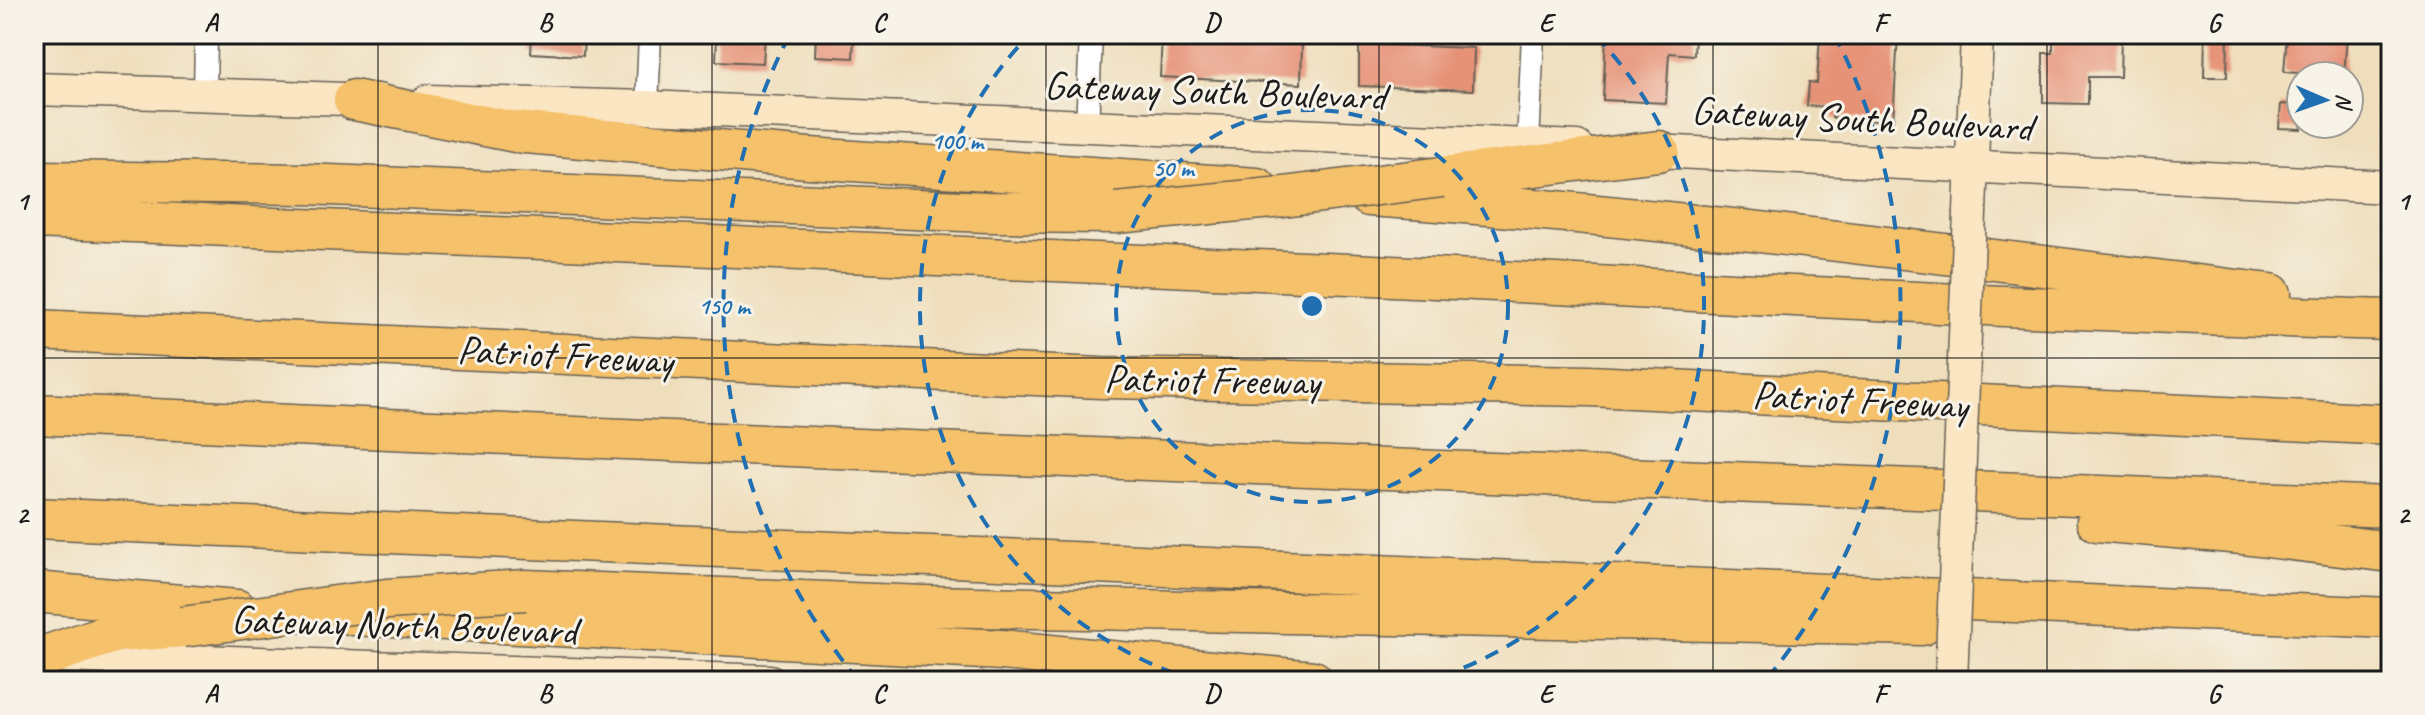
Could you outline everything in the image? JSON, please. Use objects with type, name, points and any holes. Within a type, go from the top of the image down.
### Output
[{"type":"highway","points":[[354,100],[515,132],[809,158],[1495,204],[2291,296],[2391,304]]},
{"type":"highway","points":[[34,181],[320,184],[988,212],[1116,213],[1283,197],[1659,151]]},
{"type":"highway","points":[[34,218],[941,254],[2136,313],[2391,320]]},
{"type":"highway","name":"Patriot Freeway","points":[[34,330],[1101,378],[1590,386],[2391,425]]},
{"type":"highway","points":[[2284,420],[2338,400],[2391,397]]},
{"type":"highway","name":"Patriot Freeway","points":[[34,414],[852,449],[2391,507]]},
{"type":"highway","points":[[1682,480],[1748,504],[2104,522],[2242,534],[2391,552]]},
{"type":"highway","points":[[34,518],[2391,618]]},
{"type":"highway","points":[[39,655],[116,632],[179,655],[387,599],[525,590],[925,606],[2034,627],[2081,605]]},
{"type":"highway","points":[[34,592],[189,607],[1002,650],[1313,681]]},
{"type":"main road","points":[[1951,681],[1977,34]]},
{"type":"main road","name":"Gateway South Boulevard","points":[[34,89],[205,97],[647,107],[1972,165],[2391,187]]},
{"type":"main road","name":"Gateway North Boulevard","points":[[179,655],[621,678],[770,681]]},
{"type":"street","points":[[205,97],[206,34]]},
{"type":"street","points":[[647,107],[650,34]]},
{"type":"street","points":[[1087,127],[1091,34]]},
{"type":"street","points":[[1528,145],[1533,34]]},
{"type":"building","points":[[532,34],[584,34],[583,56],[531,53]]},
{"type":"building","points":[[717,34],[765,34],[763,63],[716,61]]},
{"type":"building","points":[[816,34],[854,34],[853,58],[815,56]]},
{"type":"building","points":[[1606,34],[1695,34],[1694,55],[1669,53],[1666,103],[1603,100]]},
{"type":"building","points":[[1820,34],[1898,34],[1893,122],[1832,118],[1833,107],[1807,106],[1809,82],[1817,83]]},
{"type":"building","points":[[2205,34],[2228,34],[2227,77],[2204,77]]},
{"type":"building","points":[[2287,34],[2347,35],[2345,60],[2285,60],[2284,72]]},
{"type":"building","points":[[1162,35],[1302,42],[1301,84],[1160,77]]},
{"type":"building","points":[[2053,36],[2121,37],[2120,77],[2088,77],[2088,104],[2043,103],[2043,53],[2053,53]]},
{"type":"building","points":[[1359,44],[1474,48],[1473,90],[1359,86]]},
{"type":"building","points":[[2281,104],[2285,104],[2285,128],[2279,128]]}]
